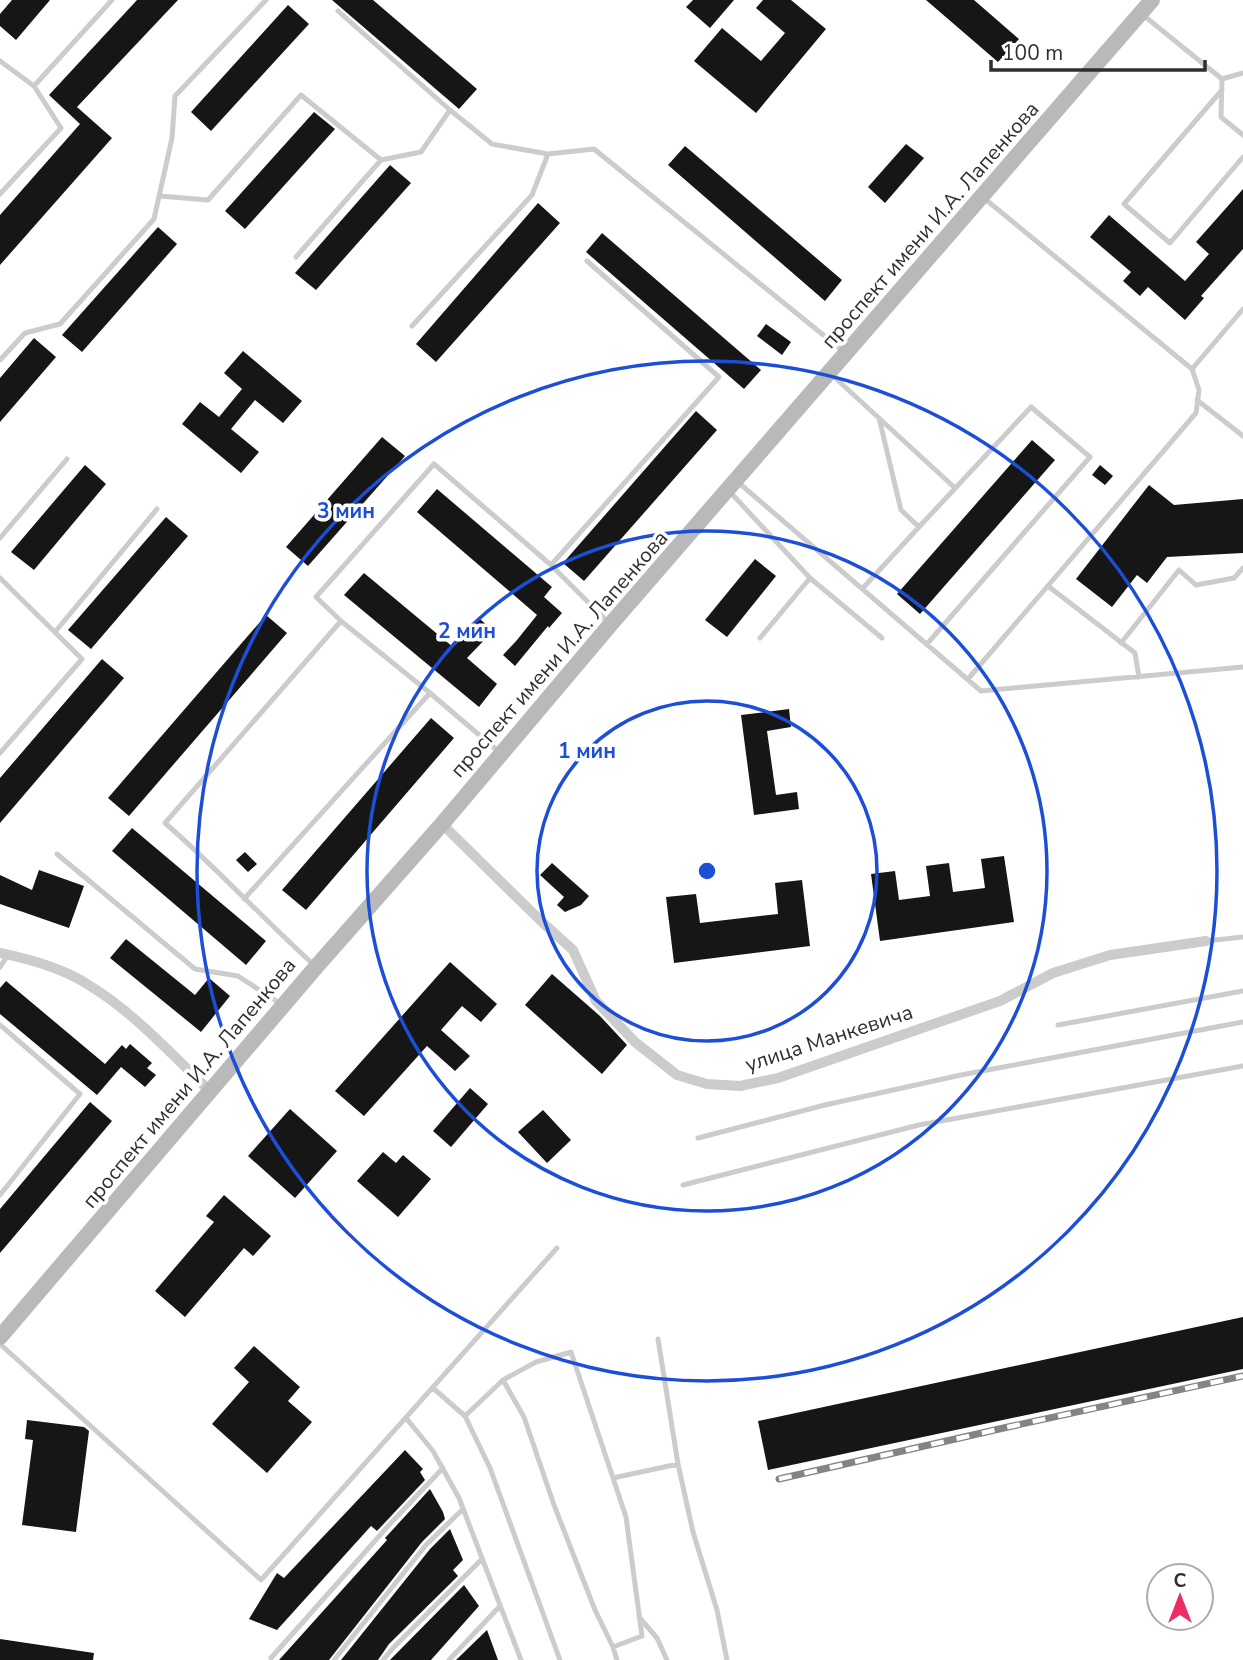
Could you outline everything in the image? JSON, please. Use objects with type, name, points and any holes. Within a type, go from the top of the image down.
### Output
[{"type":"main road","name":"проспект имени И.А. Лапенкова","points":[[0,1337],[610,625],[1152,0]]},
{"type":"street","name":"улица Манкевича","points":[[442,824],[573,950],[596,1001],[635,1042],[677,1075],[707,1084],[740,1086],[778,1078],[1000,1001],[1065,969],[1110,955],[1206,941]]},
{"type":"street","points":[[4,954],[56,968],[86,983],[126,1012],[210,1091]]},
{"type":"lane","points":[[34,86],[113,0]]},
{"type":"lane","points":[[0,360],[25,333],[60,324],[154,219],[172,138],[175,96],[266,0]]},
{"type":"lane","points":[[338,11],[492,144],[548,154],[594,149],[845,353]]},
{"type":"lane","points":[[1141,13],[1222,79]]},
{"type":"lane","points":[[0,61],[34,86],[61,128],[0,194]]},
{"type":"lane","points":[[1234,76],[1243,66]]},
{"type":"lane","points":[[1222,79],[1243,73]]},
{"type":"lane","points":[[1222,79],[1222,117],[1243,135]]},
{"type":"lane","points":[[1222,90],[1124,204],[1170,243],[1243,157]]},
{"type":"lane","points":[[159,196],[208,200],[300,95],[381,160]]},
{"type":"lane","points":[[296,257],[381,160],[421,152],[450,110]]},
{"type":"lane","points":[[412,326],[532,195],[548,154]]},
{"type":"lane","points":[[968,679],[1196,413],[1199,390],[1192,369],[982,197]]},
{"type":"lane","points":[[551,565],[719,377],[587,261]]},
{"type":"lane","points":[[1192,369],[1243,309]]},
{"type":"lane","points":[[829,372],[955,488]]},
{"type":"lane","points":[[1198,400],[1243,436]]},
{"type":"lane","points":[[862,589],[1031,407],[1090,457],[927,644]]},
{"type":"lane","points":[[879,418],[901,510],[919,527]]},
{"type":"lane","points":[[0,538],[67,459]]},
{"type":"lane","points":[[500,754],[316,597],[434,464],[551,565],[610,625]]},
{"type":"lane","points":[[732,485],[810,578],[882,638]]},
{"type":"lane","points":[[732,485],[862,589],[981,691],[1243,667]]},
{"type":"lane","points":[[55,632],[157,509]]},
{"type":"lane","points":[[1121,643],[1179,570],[1196,585],[1234,578],[1243,568]]},
{"type":"lane","points":[[0,578],[82,659],[0,753]]},
{"type":"lane","points":[[760,638],[810,578]]},
{"type":"lane","points":[[1048,586],[1135,653],[1139,677]]},
{"type":"lane","points":[[316,967],[165,823],[341,621]]},
{"type":"lane","points":[[244,899],[430,693]]},
{"type":"lane","points":[[57,854],[195,970],[237,976],[284,1005]]},
{"type":"lane","name":"улица Манкевича","points":[[1206,941],[1243,937]]},
{"type":"lane","points":[[0,967],[4,954]]},
{"type":"lane","points":[[1058,1025],[1243,992]]},
{"type":"lane","points":[[698,1138],[825,1105],[961,1075],[1243,1022]]},
{"type":"lane","points":[[0,1024],[80,1094],[0,1195]]},
{"type":"lane","points":[[683,1185],[919,1125],[1243,1066]]},
{"type":"lane","points":[[0,1344],[261,1580],[558,1248]]},
{"type":"lane","points":[[658,1339],[678,1464],[693,1532],[717,1610],[727,1660]]},
{"type":"lane","points":[[465,1416],[503,1380],[536,1362],[571,1352],[626,1517],[642,1636],[613,1647]]},
{"type":"lane","points":[[503,1380],[524,1417],[554,1505],[617,1660]]},
{"type":"lane","points":[[433,1388],[465,1416],[490,1468],[560,1660]]},
{"type":"lane","points":[[406,1418],[433,1451],[463,1509],[519,1659]]},
{"type":"lane","points":[[613,1478],[678,1464]]},
{"type":"lane","points":[[271,1658],[443,1468]]},
{"type":"lane","points":[[334,1660],[426,1545],[463,1509]]},
{"type":"lane","points":[[383,1660],[482,1559]]},
{"type":"lane","points":[[449,1660],[500,1606]]},
{"type":"lane","points":[[639,1618],[657,1638],[667,1660]]},
{"type":"building","points":[[12,0],[50,0],[16,40],[0,26],[0,14]]},
{"type":"building","points":[[137,0],[178,0],[77,107],[112,138],[0,265],[0,215],[80,124],[49,95]]},
{"type":"building","points":[[332,0],[373,0],[477,89],[459,109]]},
{"type":"building","points":[[693,0],[734,0],[710,28],[686,7]]},
{"type":"building","points":[[763,0],[791,0],[826,29],[756,113],[694,61],[722,28],[761,61],[785,33],[756,8]]},
{"type":"building","points":[[926,0],[974,0],[1019,39],[998,62]]},
{"type":"building","points":[[288,5],[309,24],[211,131],[191,112]]},
{"type":"building","points":[[314,112],[335,129],[245,229],[225,211]]},
{"type":"building","points":[[906,144],[924,158],[885,203],[868,187]]},
{"type":"building","points":[[685,146],[842,280],[825,301],[668,165]]},
{"type":"building","points":[[390,165],[411,183],[316,290],[295,273]]},
{"type":"building","points":[[1243,189],[1243,249],[1201,296],[1204,298],[1185,320],[1148,287],[1140,296],[1123,281],[1131,272],[1090,237],[1109,215],[1185,281],[1209,254],[1196,242]]},
{"type":"building","points":[[538,203],[560,223],[436,362],[416,344]]},
{"type":"building","points":[[158,227],[177,244],[82,352],[62,335]]},
{"type":"building","points":[[602,233],[761,370],[744,389],[586,252]]},
{"type":"building","points":[[766,324],[791,342],[782,355],[757,336]]},
{"type":"building","points":[[34,338],[56,357],[0,422],[0,378]]},
{"type":"building","points":[[243,351],[302,401],[283,423],[255,400],[231,429],[259,452],[241,473],[182,424],[200,402],[219,417],[242,389],[224,373]]},
{"type":"building","points":[[696,411],[717,430],[584,581],[563,563]]},
{"type":"building","points":[[382,437],[405,456],[308,566],[286,547]]},
{"type":"building","points":[[1032,440],[1055,460],[920,614],[897,594]]},
{"type":"building","points":[[85,465],[106,484],[34,570],[11,552]]},
{"type":"building","points":[[1100,465],[1113,476],[1105,485],[1092,475]]},
{"type":"building","points":[[1149,485],[1174,505],[1243,499],[1243,553],[1167,557],[1147,583],[1137,575],[1112,607],[1076,579]]},
{"type":"building","points":[[437,489],[552,587],[544,597],[562,613],[515,666],[503,655],[537,615],[417,512]]},
{"type":"building","points":[[166,517],[188,536],[91,649],[68,630]]},
{"type":"building","points":[[755,559],[776,576],[727,637],[705,620]]},
{"type":"building","points":[[364,573],[453,647],[480,619],[493,631],[467,658],[497,684],[479,707],[344,595]]},
{"type":"building","points":[[266,615],[287,633],[129,816],[108,798]]},
{"type":"building","points":[[102,659],[124,678],[0,823],[0,778]]},
{"type":"building","points":[[789,709],[791,727],[767,731],[776,795],[797,792],[799,809],[754,815],[741,715]]},
{"type":"building","points":[[431,718],[454,738],[306,910],[282,890]]},
{"type":"building","points":[[132,828],[266,941],[246,965],[112,851]]},
{"type":"building","points":[[245,852],[257,864],[248,872],[236,860]]},
{"type":"building","points":[[1004,856],[1014,922],[880,941],[871,874],[895,871],[899,900],[930,896],[926,866],[949,863],[953,892],[985,888],[981,859]]},
{"type":"building","points":[[552,863],[589,896],[581,905],[565,912],[557,905],[564,897],[540,875]]},
{"type":"building","points":[[39,870],[84,886],[69,928],[0,904],[0,875],[32,890]]},
{"type":"building","points":[[802,880],[810,946],[674,963],[666,897],[696,894],[700,923],[778,914],[775,883]]},
{"type":"building","points":[[126,939],[195,995],[209,978],[230,996],[201,1032],[110,958]]},
{"type":"building","points":[[450,962],[497,1004],[481,1022],[462,1006],[441,1030],[470,1056],[455,1071],[427,1046],[364,1116],[335,1091]]},
{"type":"building","points":[[552,974],[600,1016],[627,1045],[602,1074],[525,1005]]},
{"type":"building","points":[[6,981],[105,1064],[122,1045],[126,1049],[130,1044],[152,1063],[147,1068],[156,1075],[145,1087],[121,1067],[97,1095],[0,1014],[0,988]]},
{"type":"building","points":[[470,1088],[488,1104],[451,1147],[433,1131]]},
{"type":"building","points":[[90,1102],[112,1121],[0,1253],[0,1209]]},
{"type":"building","points":[[290,1109],[337,1151],[295,1198],[248,1156]]},
{"type":"building","points":[[543,1110],[571,1140],[547,1163],[518,1132]]},
{"type":"building","points":[[383,1152],[396,1163],[403,1155],[431,1179],[398,1217],[357,1181]]},
{"type":"building","points":[[224,1195],[271,1236],[253,1256],[244,1248],[185,1317],[155,1291],[214,1222],[206,1216]]},
{"type":"building","points":[[1243,1317],[1243,1369],[768,1470],[758,1421]]},
{"type":"building","points":[[254,1346],[300,1387],[288,1401],[312,1422],[267,1473],[212,1424],[249,1382],[234,1368]]},
{"type":"building","points":[[27,1420],[84,1427],[89,1431],[76,1532],[22,1525],[33,1440],[25,1439]]},
{"type":"building","points":[[405,1450],[423,1469],[420,1472],[425,1480],[377,1531],[371,1526],[277,1630],[249,1619],[277,1573],[284,1578]]},
{"type":"building","points":[[430,1489],[445,1519],[422,1542],[329,1660],[279,1660],[387,1540],[385,1538]]},
{"type":"building","points":[[450,1529],[463,1560],[453,1570],[458,1576],[389,1644],[378,1660],[341,1660],[430,1549]]},
{"type":"building","points":[[464,1585],[479,1606],[431,1660],[390,1660]]},
{"type":"building","points":[[487,1630],[498,1660],[456,1660]]},
{"type":"building","points":[[0,1639],[94,1653],[93,1660],[0,1660]]},
{"type":"railway","points":[[779,1479],[1243,1376]]}]
